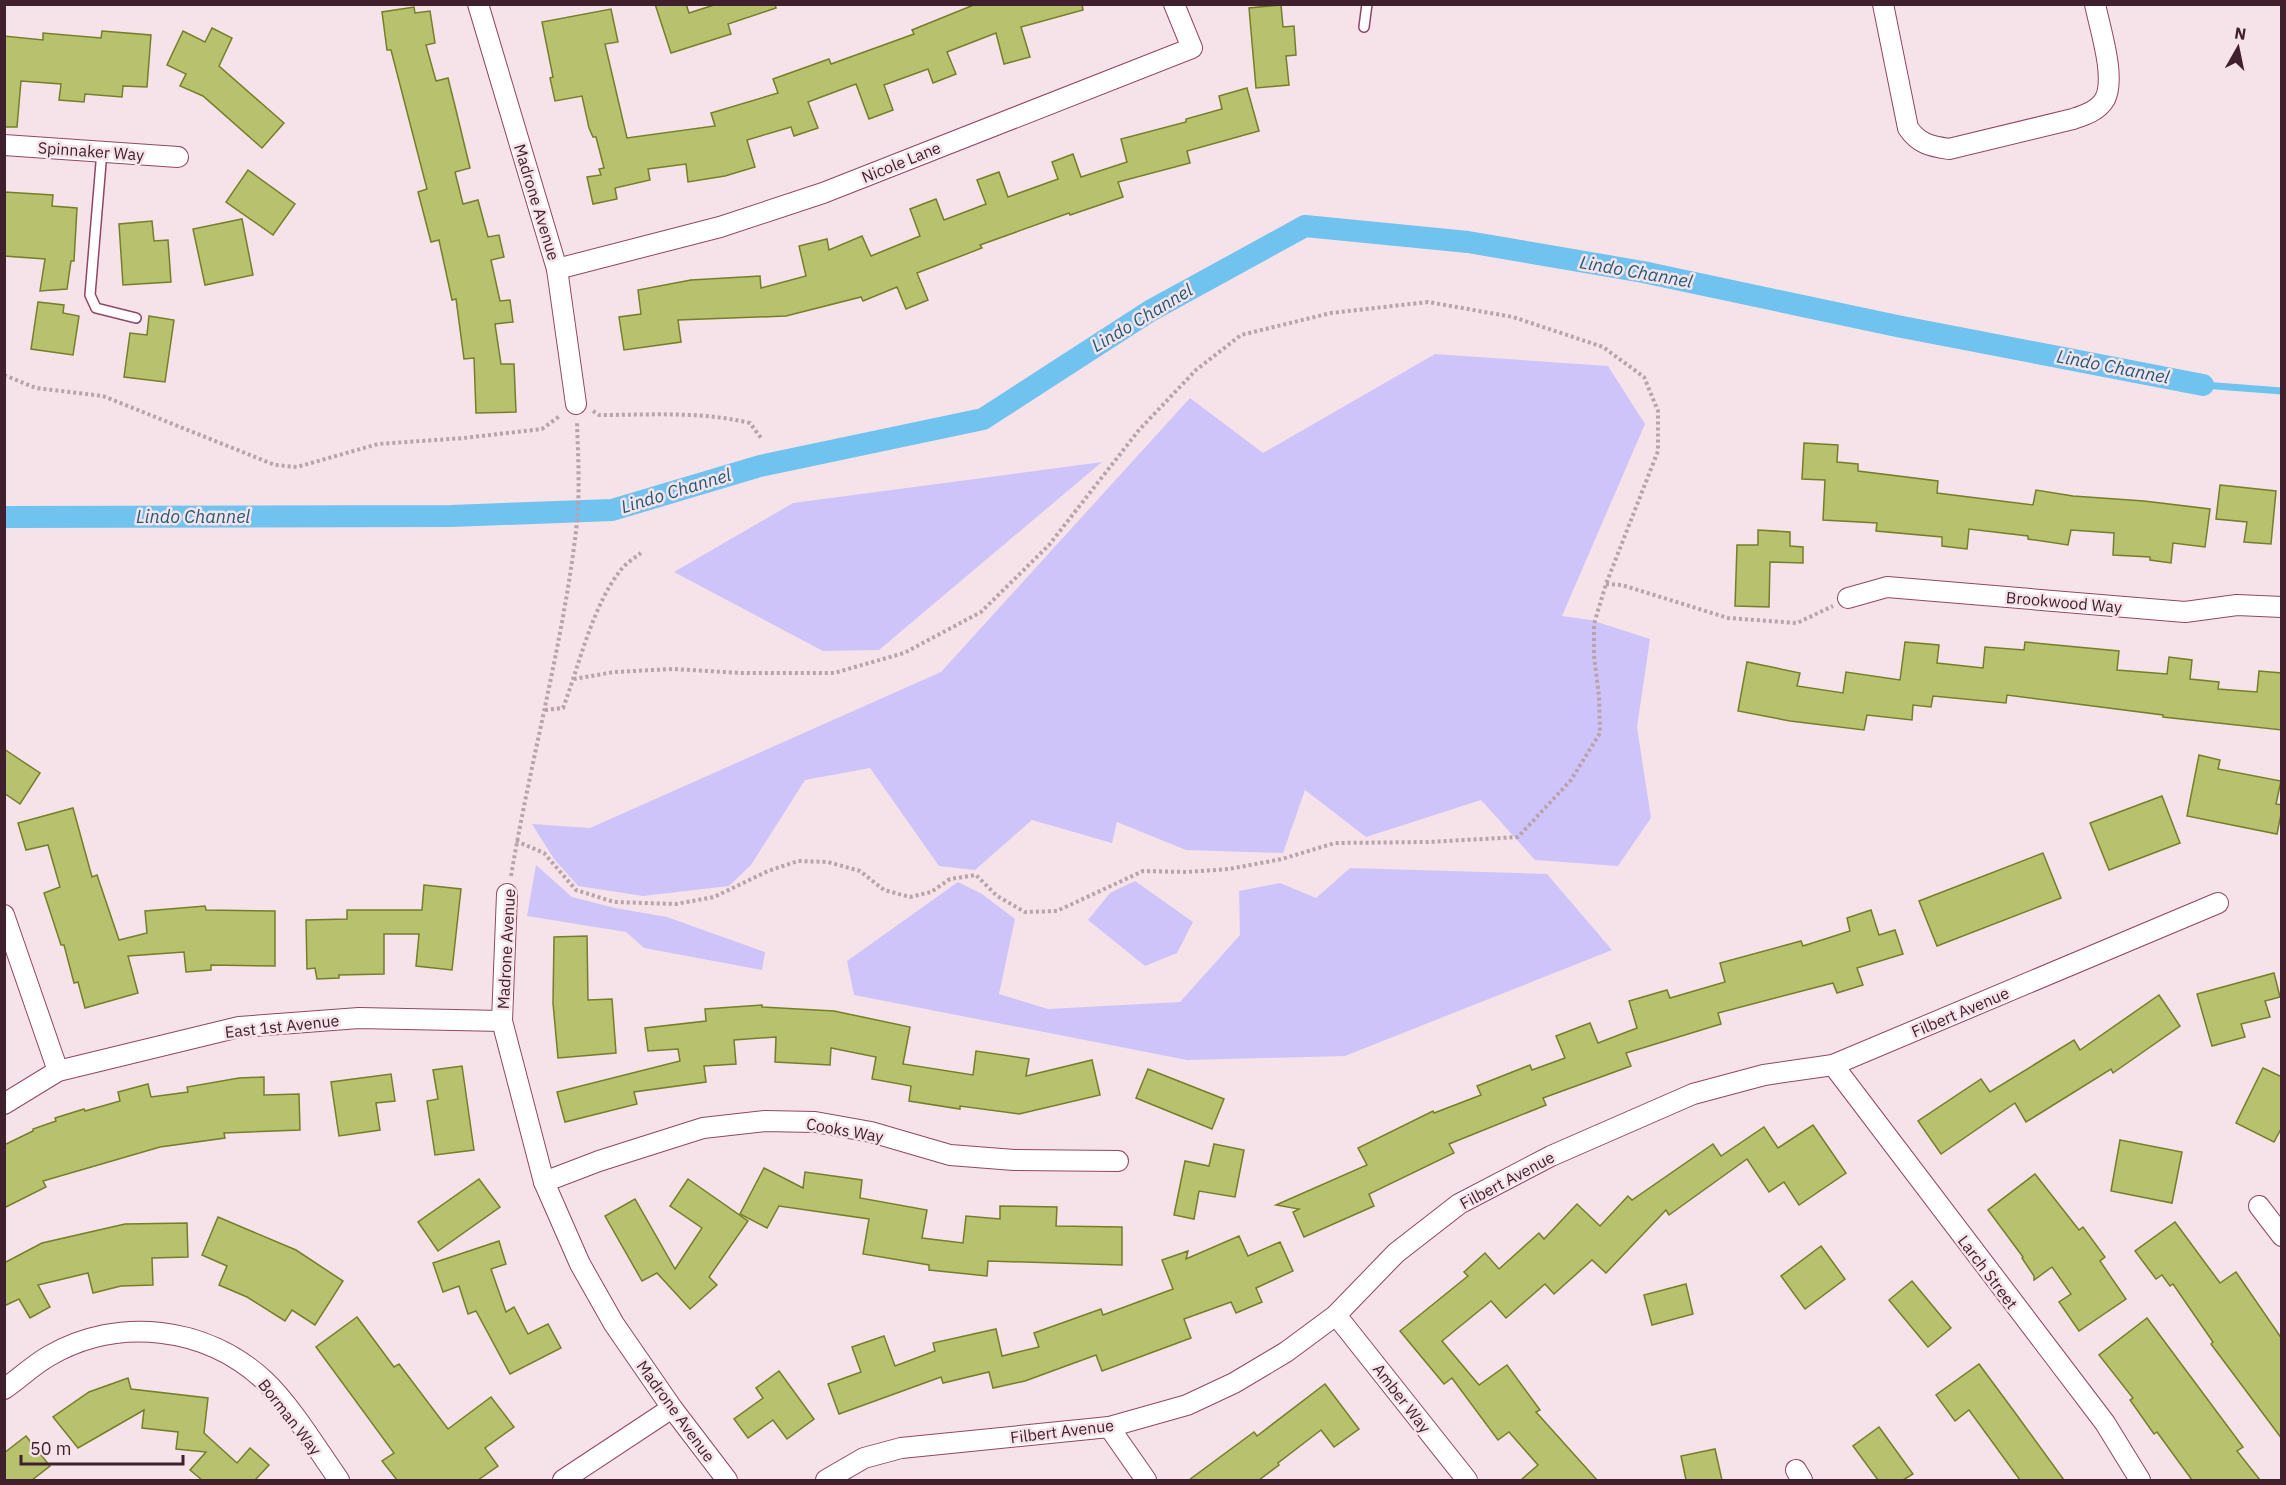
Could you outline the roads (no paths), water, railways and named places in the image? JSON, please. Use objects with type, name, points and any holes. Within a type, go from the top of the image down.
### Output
[{"type":"street","name":"Madrone Avenue","points":[[478,4],[557,269],[576,404]]},
{"type":"street","name":"Nicole Lane","points":[[557,269],[720,227],[823,194],[1192,48],[1174,4]]},
{"type":"street","points":[[1883,4],[1908,128],[1916,139],[1930,146],[1949,149],[2073,119],[2092,112],[2104,99],[2110,79],[2095,4]]},
{"type":"street","name":"Spinnaker Way","points":[[4,145],[178,157]]},
{"type":"street","name":"Brookwood Way","points":[[1848,598],[1887,587],[2185,612],[2237,605],[2282,607]]},
{"type":"street","name":"Madrone Avenue","points":[[507,894],[502,1021],[543,1182],[580,1263],[614,1324],[727,1480]]},
{"type":"street","name":"Filbert Avenue","points":[[826,1480],[864,1458],[901,1449],[1109,1427],[1186,1405],[1234,1383],[1286,1352],[1336,1315],[1396,1253],[1459,1204],[1551,1156],[1693,1094],[1764,1075],[1833,1065],[2218,903]]},
{"type":"street","points":[[4,915],[58,1071]]},
{"type":"street","name":"East 1st Avenue","points":[[4,1104],[58,1071],[239,1028],[359,1018],[502,1021]]},
{"type":"street","name":"Larch Street","points":[[1833,1065],[2105,1423],[2140,1480]]},
{"type":"street","name":"Cooks Way","points":[[543,1182],[599,1161],[703,1128],[765,1121],[815,1122],[871,1132],[951,1155],[1014,1160],[1118,1161]]},
{"type":"street","points":[[2259,1206],[2282,1236]]},
{"type":"street","name":"Amber Way","points":[[1336,1315],[1467,1480]]},
{"type":"street","name":"Borman Way","points":[[4,1389],[48,1356],[79,1342],[124,1331],[160,1331],[200,1340],[234,1356],[266,1382],[339,1480]]},
{"type":"street","points":[[563,1480],[672,1407]]},
{"type":"street","points":[[1109,1427],[1146,1480]]},
{"type":"lane","points":[[1365,27],[1367,4]]},
{"type":"lane","points":[[102,151],[90,295],[96,308],[136,318]]},
{"type":"waterway","name":"Lindo Channel","points":[[4,517],[451,516],[612,510],[760,466],[983,419],[1150,311],[1305,226],[1468,242],[1643,272],[1897,326],[2203,385]]},
{"type":"waterway","name":"Lindo Channel","points":[[2203,385],[2282,391]]}]
